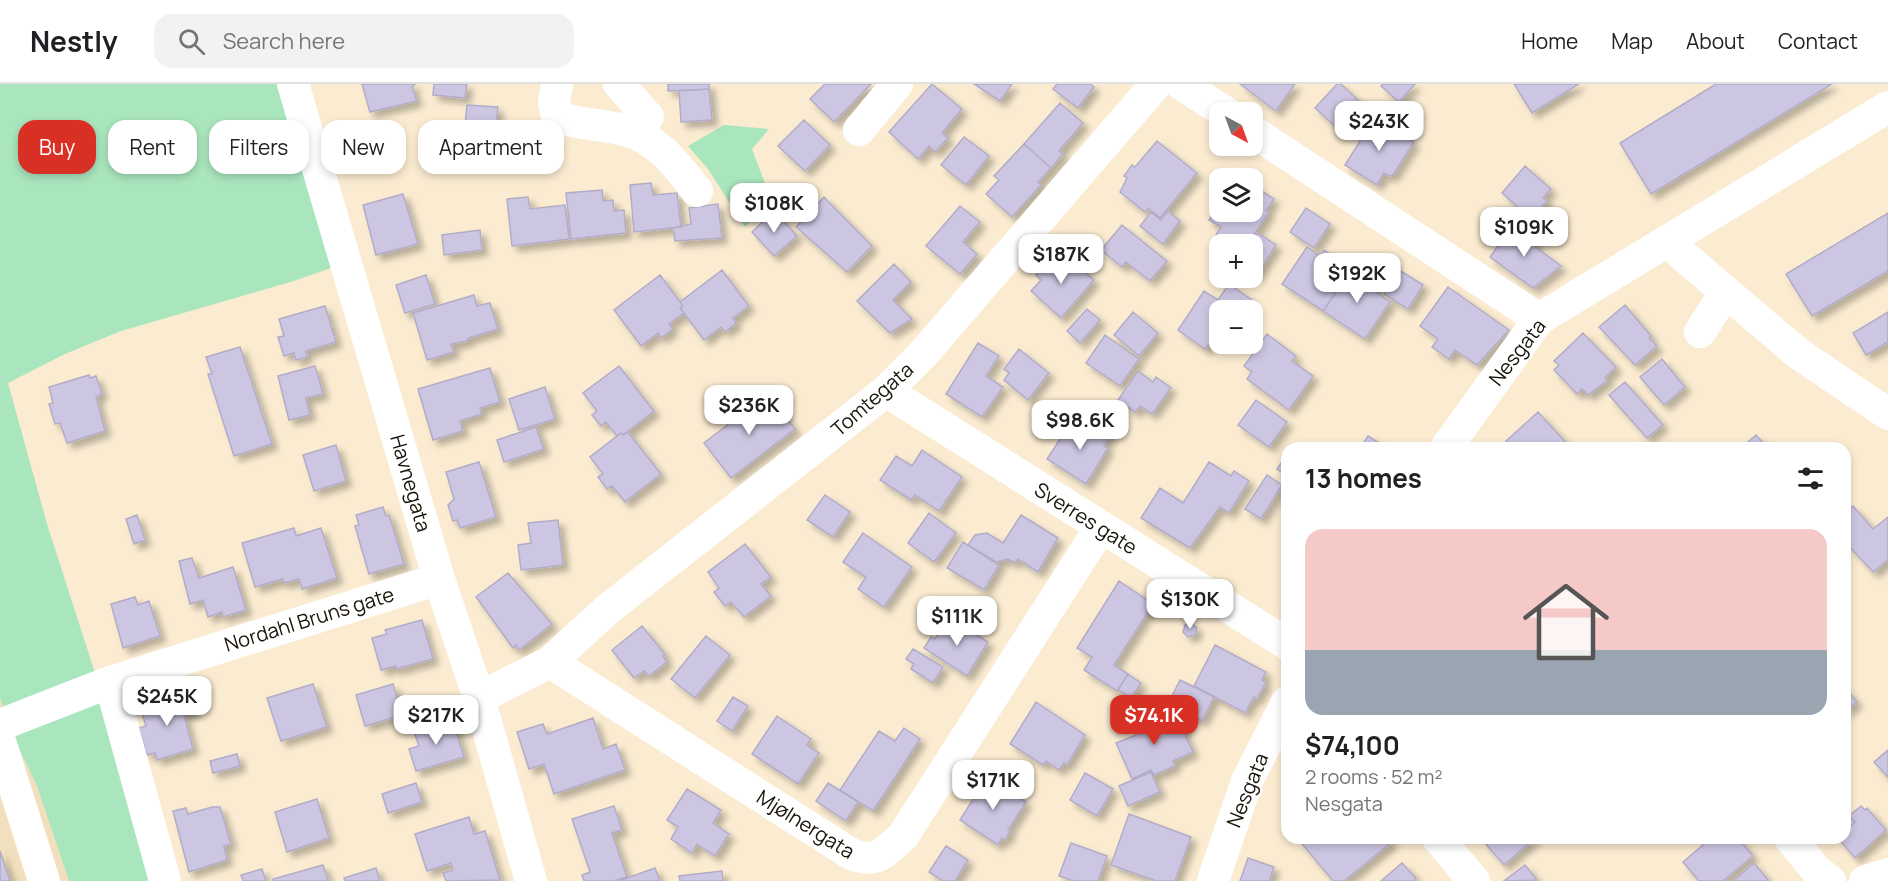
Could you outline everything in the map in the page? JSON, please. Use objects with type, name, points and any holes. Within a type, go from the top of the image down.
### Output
[{"type":"street","name":"Havnegata","points":[[293,84],[439,579],[479,698],[531,881]]},
{"type":"street","points":[[619,84],[648,117]]},
{"type":"street","points":[[859,130],[897,84]]},
{"type":"street","name":"Tomtegata","points":[[479,698],[550,662],[608,609],[886,391],[924,353],[1156,84]]},
{"type":"street","points":[[1181,84],[1209,102]]},
{"type":"street","points":[[555,94],[557,117],[626,130],[641,136],[664,152],[697,191]]},
{"type":"street","name":"Nesgata","points":[[1452,442],[1539,319],[1888,107]]},
{"type":"street","points":[[1263,138],[1539,319]]},
{"type":"street","points":[[1670,239],[1680,253],[1799,354],[1888,414]]},
{"type":"street","points":[[1700,332],[1725,293]]},
{"type":"street","name":"Sverres gate","points":[[886,391],[1281,640]]},
{"type":"street","name":"Mjølnergata","points":[[550,662],[851,854],[867,860],[883,854],[903,836],[1101,527]]},
{"type":"street","name":"Nordahl Bruns gate","points":[[0,725],[110,682],[439,579]]},
{"type":"street","points":[[110,682],[165,881]]},
{"type":"street","name":"Nesgata","points":[[1213,881],[1247,781],[1281,714]]},
{"type":"street","points":[[0,741],[44,881]]},
{"type":"street","points":[[1443,844],[1474,881]]},
{"type":"street","points":[[1795,844],[1816,870],[1830,881]]},
{"type":"street","points":[[1865,881],[1888,874]]},
{"type":"shaded area","points":[[0,698],[13,736],[37,786],[69,881],[0,881]]},
{"type":"green space","points":[[0,84],[289,84],[298,120],[209,120],[209,174],[309,174],[309,165],[334,267],[294,281],[121,331],[65,354],[8,383],[47,524],[162,881],[69,881],[37,786],[13,736],[0,698]]},
{"type":"green space","points":[[724,125],[769,129],[752,149],[772,202],[745,227],[708,169],[688,146]]},
{"type":"building","points":[[362,84],[415,84],[412,87],[417,101],[370,112]]},
{"type":"building","points":[[434,84],[467,84],[465,98],[433,95]]},
{"type":"building","points":[[668,84],[709,84],[709,89],[668,91]]},
{"type":"building","points":[[825,84],[871,84],[834,122],[810,99]]},
{"type":"building","points":[[932,84],[962,109],[942,133],[948,138],[935,152],[929,146],[918,159],[889,132]]},
{"type":"building","points":[[974,84],[1012,84],[1000,101]]},
{"type":"building","points":[[1057,84],[1090,84],[1094,87],[1078,108],[1053,89]]},
{"type":"building","points":[[1240,84],[1295,84],[1276,111]]},
{"type":"building","points":[[1337,84],[1341,84],[1361,103],[1337,128],[1315,108]]},
{"type":"building","points":[[1383,84],[1415,84],[1399,102],[1381,86]]},
{"type":"building","points":[[1514,84],[1579,84],[1532,113]]},
{"type":"building","points":[[1716,84],[1832,84],[1651,194],[1620,143]]},
{"type":"building","points":[[709,89],[712,120],[681,122],[679,91]]},
{"type":"building","points":[[1060,103],[1083,123],[1059,151],[1063,154],[1051,168],[1024,144]]},
{"type":"building","points":[[467,105],[498,107],[497,120],[466,120]]},
{"type":"building","points":[[1375,117],[1414,142],[1393,175],[1389,176],[1384,173],[1377,185],[1345,165]]},
{"type":"building","points":[[804,120],[830,145],[805,171],[778,146]]},
{"type":"building","points":[[964,137],[989,156],[966,185],[941,165]]},
{"type":"building","points":[[1157,141],[1197,173],[1160,218],[1148,208],[1145,212],[1120,192],[1127,178],[1124,176],[1132,165],[1135,167]]},
{"type":"building","points":[[1024,144],[1051,168],[1038,182],[1041,185],[1012,217],[986,194],[999,180],[994,176]]},
{"type":"building","points":[[1525,166],[1551,189],[1543,198],[1547,201],[1531,219],[1502,193]]},
{"type":"building","points":[[651,183],[653,195],[677,193],[681,227],[634,232],[630,185]]},
{"type":"building","points":[[602,190],[603,201],[613,200],[614,211],[624,210],[626,233],[571,239],[566,193]]},
{"type":"building","points":[[1263,192],[1274,199],[1266,210],[1269,212],[1263,221]]},
{"type":"building","points":[[403,194],[418,244],[376,255],[363,205]]},
{"type":"building","points":[[528,197],[530,209],[565,205],[569,239],[512,246],[507,199]]},
{"type":"building","points":[[824,197],[872,246],[847,272],[796,227]]},
{"type":"building","points":[[718,204],[722,238],[675,241],[673,228],[691,224],[689,208]]},
{"type":"building","points":[[960,206],[980,222],[963,242],[977,254],[960,274],[926,246]]},
{"type":"building","points":[[1306,208],[1330,224],[1314,248],[1290,232]]},
{"type":"building","points":[[774,211],[797,236],[774,256],[752,232]]},
{"type":"building","points":[[1168,211],[1180,221],[1163,244],[1140,226],[1151,212],[1161,220]]},
{"type":"building","points":[[1888,213],[1888,271],[1812,316],[1786,274]]},
{"type":"building","points":[[1212,222],[1262,222],[1255,234],[1217,234],[1221,227]]},
{"type":"building","points":[[1122,225],[1167,261],[1150,281],[1126,262],[1122,267],[1101,250]]},
{"type":"building","points":[[1510,229],[1521,237],[1525,230],[1537,239],[1533,245],[1561,266],[1533,288],[1490,257]]},
{"type":"building","points":[[480,230],[482,250],[444,255],[442,235]]},
{"type":"building","points":[[1263,236],[1276,245],[1263,266]]},
{"type":"building","points":[[1307,247],[1320,256],[1324,250],[1352,269],[1323,311],[1282,284]]},
{"type":"building","points":[[1064,254],[1094,280],[1061,318],[1031,291],[1041,280],[1036,275],[1049,261],[1053,265]]},
{"type":"building","points":[[894,264],[911,282],[893,300],[912,319],[890,333],[857,301]]},
{"type":"building","points":[[1352,269],[1379,287],[1376,292],[1390,302],[1365,339],[1323,311]]},
{"type":"building","points":[[722,270],[749,306],[733,318],[736,323],[725,332],[721,327],[704,340],[680,308],[683,306],[680,302]]},
{"type":"building","points":[[1399,270],[1423,285],[1408,309],[1384,294]]},
{"type":"building","points":[[426,275],[435,304],[405,313],[396,285]]},
{"type":"building","points":[[660,275],[683,306],[680,308],[684,313],[669,324],[673,329],[661,338],[658,333],[641,346],[614,310]]},
{"type":"building","points":[[1448,287],[1509,330],[1477,365],[1455,350],[1449,359],[1432,347],[1438,339],[1420,326]]},
{"type":"building","points":[[1226,288],[1235,288],[1252,300],[1218,300]]},
{"type":"building","points":[[1204,291],[1218,300],[1209,300],[1209,344],[1205,349],[1178,330]]},
{"type":"building","points":[[474,295],[477,306],[490,303],[498,329],[469,338],[467,341],[451,344],[454,352],[427,360],[413,313]]},
{"type":"building","points":[[1625,305],[1657,346],[1635,365],[1599,327]]},
{"type":"building","points":[[325,306],[336,342],[306,351],[307,357],[296,360],[294,353],[284,356],[278,337],[284,336],[279,319]]},
{"type":"building","points":[[1087,309],[1100,320],[1080,343],[1067,331]]},
{"type":"building","points":[[1133,312],[1158,333],[1139,356],[1114,335]]},
{"type":"building","points":[[1888,312],[1888,342],[1866,355],[1853,333]]},
{"type":"building","points":[[1583,333],[1616,367],[1605,378],[1608,380],[1588,395],[1582,389],[1577,394],[1554,370],[1559,365],[1554,361]]},
{"type":"building","points":[[1267,334],[1296,356],[1292,361],[1313,376],[1289,410],[1247,379],[1252,372],[1244,366],[1253,354],[1263,354],[1263,340]]},
{"type":"building","points":[[1105,335],[1139,359],[1120,386],[1086,363]]},
{"type":"building","points":[[978,343],[999,356],[986,376],[1003,387],[982,417],[946,394]]},
{"type":"building","points":[[240,347],[272,444],[234,456],[208,374],[212,374],[206,357]]},
{"type":"building","points":[[1019,349],[1049,373],[1028,400],[1004,380],[1009,373],[1004,369]]},
{"type":"building","points":[[1662,359],[1685,387],[1664,405],[1640,377]]},
{"type":"building","points":[[315,366],[323,394],[306,398],[310,415],[289,420],[278,376]]},
{"type":"building","points":[[619,366],[654,411],[623,435],[621,433],[617,436],[606,422],[601,426],[592,415],[597,411],[583,393]]},
{"type":"building","points":[[490,368],[500,402],[480,408],[482,414],[460,421],[463,431],[433,440],[418,389]]},
{"type":"building","points":[[1138,371],[1153,382],[1156,377],[1171,388],[1152,414],[1140,406],[1135,412],[1118,400]]},
{"type":"building","points":[[89,375],[90,378],[96,376],[102,394],[96,397],[105,431],[67,443],[60,423],[55,424],[49,404],[53,403],[49,387]]},
{"type":"building","points":[[1625,382],[1663,425],[1647,438],[1609,395]]},
{"type":"building","points":[[545,387],[555,419],[519,430],[509,399]]},
{"type":"building","points":[[768,394],[795,429],[731,478],[704,443]]},
{"type":"building","points":[[1256,400],[1287,422],[1269,447],[1238,425]]},
{"type":"building","points":[[1538,412],[1566,442],[1507,442]]},
{"type":"building","points":[[1088,423],[1110,436],[1104,446],[1108,448],[1086,484],[1047,459],[1070,424],[1082,432]]},
{"type":"building","points":[[536,427],[544,449],[504,462],[497,440]]},
{"type":"building","points":[[628,432],[661,474],[625,502],[612,486],[607,489],[598,477],[603,474],[590,457],[621,433],[623,435]]},
{"type":"building","points":[[1756,435],[1762,442],[1748,442]]},
{"type":"building","points":[[1368,436],[1378,442],[1364,442]]},
{"type":"building","points":[[336,445],[346,481],[314,491],[303,455]]},
{"type":"building","points":[[922,450],[962,477],[939,511],[915,495],[911,500],[880,480],[896,456],[912,466]]},
{"type":"building","points":[[479,462],[496,517],[460,528],[457,520],[453,521],[448,505],[454,499],[446,472]]},
{"type":"building","points":[[1209,462],[1231,476],[1234,471],[1249,481],[1229,513],[1220,507],[1190,548],[1141,518],[1160,488],[1183,503]]},
{"type":"building","points":[[1267,475],[1281,484],[1261,519],[1245,509]]},
{"type":"building","points":[[825,495],[850,512],[833,537],[807,520]]},
{"type":"building","points":[[1853,506],[1873,529],[1888,517],[1888,560],[1873,572],[1851,548],[1851,508]]},
{"type":"building","points":[[383,507],[386,516],[389,515],[404,564],[369,574],[355,526],[359,525],[356,515]]},
{"type":"building","points":[[929,513],[956,533],[934,562],[908,543]]},
{"type":"building","points":[[137,515],[145,540],[134,544],[126,519]]},
{"type":"building","points":[[1021,515],[1058,538],[1038,572],[1018,559],[1015,563],[1008,559],[996,562],[968,545],[975,535],[987,533],[1003,543]]},
{"type":"building","points":[[558,520],[563,565],[521,570],[518,545],[531,543],[528,523]]},
{"type":"building","points":[[294,528],[296,536],[321,528],[337,578],[302,589],[299,579],[284,583],[283,579],[255,587],[242,543]]},
{"type":"building","points":[[863,533],[912,567],[884,607],[858,589],[866,577],[843,562]]},
{"type":"building","points":[[963,542],[999,565],[984,590],[947,568]]},
{"type":"building","points":[[745,544],[771,577],[761,584],[771,596],[744,617],[731,602],[725,606],[714,592],[719,588],[708,572]]},
{"type":"building","points":[[192,558],[199,578],[233,567],[246,610],[223,617],[222,612],[208,617],[203,600],[190,604],[179,561]]},
{"type":"building","points":[[508,573],[552,624],[519,650],[516,645],[513,648],[476,597]]},
{"type":"building","points":[[1119,581],[1153,604],[1114,665],[1128,674],[1117,691],[1084,670],[1092,657],[1077,648]]},
{"type":"building","points":[[135,597],[138,605],[149,601],[160,636],[123,648],[111,604]]},
{"type":"building","points":[[949,618],[988,642],[967,676],[924,648],[931,637],[935,639]]},
{"type":"building","points":[[422,620],[433,659],[396,669],[396,666],[381,670],[372,638],[387,634],[385,630]]},
{"type":"building","points":[[1191,623],[1197,628],[1195,635],[1188,637],[1183,632],[1185,625]]},
{"type":"building","points":[[642,626],[665,654],[663,656],[667,662],[649,676],[644,671],[634,678],[612,650]]},
{"type":"building","points":[[706,636],[730,655],[695,698],[671,679]]},
{"type":"building","points":[[1215,645],[1266,672],[1262,680],[1266,682],[1257,699],[1254,697],[1245,713],[1194,686]]},
{"type":"building","points":[[913,649],[943,667],[933,683],[911,669],[914,664],[906,659]]},
{"type":"building","points":[[1128,674],[1141,683],[1131,698],[1118,690]]},
{"type":"building","points":[[1180,680],[1214,697],[1202,721],[1168,704]]},
{"type":"building","points":[[313,684],[327,727],[281,741],[267,698]]},
{"type":"building","points":[[393,684],[402,715],[365,726],[356,695]]},
{"type":"building","points":[[188,693],[194,712],[184,715],[193,749],[157,760],[155,753],[147,755],[139,728],[146,726],[140,707]]},
{"type":"building","points":[[1851,695],[1857,702],[1851,707]]},
{"type":"building","points":[[733,697],[748,706],[732,731],[717,721]]},
{"type":"building","points":[[1036,702],[1085,735],[1067,765],[1064,763],[1059,770],[1046,761],[1043,765],[1010,744]]},
{"type":"building","points":[[1152,713],[1157,725],[1177,717],[1193,752],[1173,761],[1175,766],[1154,775],[1151,770],[1132,779],[1116,743],[1136,735],[1131,723]]},
{"type":"building","points":[[777,716],[811,739],[807,745],[819,753],[798,784],[752,754]]},
{"type":"building","points":[[593,718],[603,749],[616,744],[625,770],[554,794],[544,764],[529,769],[517,732],[543,724],[547,734]]},
{"type":"building","points":[[453,721],[464,757],[416,771],[409,749],[419,746],[414,732]]},
{"type":"building","points":[[904,728],[920,739],[873,811],[840,790],[879,731],[895,741]]},
{"type":"building","points":[[1888,750],[1888,777],[1874,762]]},
{"type":"building","points":[[237,754],[240,766],[213,773],[210,761]]},
{"type":"building","points":[[1151,772],[1160,792],[1128,806],[1119,786]]},
{"type":"building","points":[[1085,773],[1113,789],[1097,816],[1070,800]]},
{"type":"building","points":[[987,777],[1026,802],[1008,830],[1010,831],[1005,840],[1002,838],[998,845],[960,820]]},
{"type":"building","points":[[416,783],[422,802],[388,813],[382,794]]},
{"type":"building","points":[[828,783],[858,802],[846,821],[816,801]]},
{"type":"building","points":[[687,789],[721,810],[713,823],[729,834],[715,856],[697,844],[692,853],[671,839],[678,827],[667,820]]},
{"type":"building","points":[[317,799],[329,838],[287,852],[275,812]]},
{"type":"building","points":[[614,806],[622,830],[612,833],[627,877],[614,881],[584,881],[582,875],[590,872],[572,819]]},
{"type":"building","points":[[1861,806],[1865,810],[1867,808],[1886,830],[1855,858],[1843,844],[1851,844],[1851,826],[1855,822],[1851,814]]},
{"type":"building","points":[[220,807],[231,844],[224,846],[227,860],[189,872],[173,811],[186,808],[188,814]]},
{"type":"building","points":[[1129,814],[1191,837],[1175,881],[1156,881],[1111,865]]},
{"type":"building","points":[[469,817],[474,834],[485,831],[500,880],[446,881],[443,873],[453,870],[451,863],[427,871],[415,834]]},
{"type":"building","points":[[1071,843],[1107,856],[1098,881],[1074,881],[1059,876]]},
{"type":"building","points":[[1302,844],[1390,844],[1344,881],[1333,881]]},
{"type":"building","points":[[1486,844],[1528,844],[1504,865]]},
{"type":"building","points":[[1704,844],[1743,844],[1753,856],[1723,881],[1699,881],[1683,862]]},
{"type":"building","points":[[946,846],[968,860],[955,881],[943,881],[929,872]]},
{"type":"building","points":[[0,851],[10,881],[0,881]]},
{"type":"building","points":[[1248,858],[1274,867],[1269,881],[1240,881]]},
{"type":"building","points":[[1402,863],[1416,878],[1413,881],[1381,881]]},
{"type":"building","points":[[1754,863],[1769,881],[1733,881]]},
{"type":"building","points":[[323,865],[328,881],[273,881],[273,879]]},
{"type":"building","points":[[1525,865],[1537,880],[1504,881]]},
{"type":"building","points":[[376,868],[380,881],[345,881],[344,878]]},
{"type":"building","points":[[655,868],[660,881],[619,881]]},
{"type":"building","points":[[262,869],[266,881],[243,881],[241,875]]},
{"type":"building","points":[[722,871],[723,881],[680,881],[679,876]]}]
